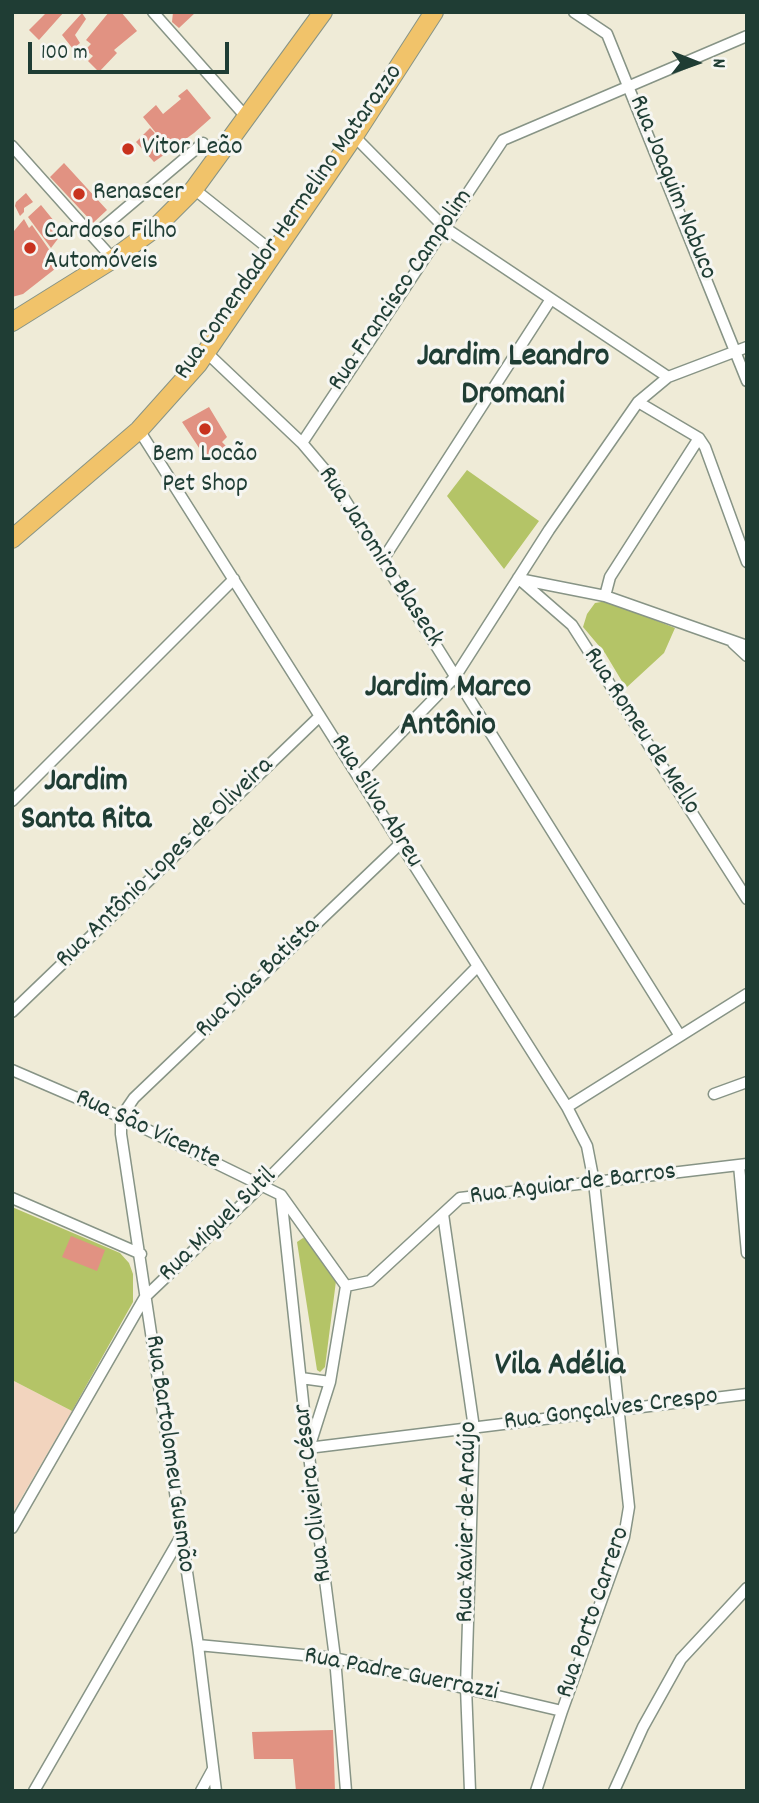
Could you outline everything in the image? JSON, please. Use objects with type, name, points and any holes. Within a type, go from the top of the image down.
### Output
[{"type":"main road","points":[[12,321],[113,259],[154,229],[194,189],[323,12]]},
{"type":"main road","name":"Rua Comendador Hermelino Matarazzo","points":[[12,538],[139,430],[206,352],[354,136],[434,12]]},
{"type":"street","points":[[153,12],[247,118]]},
{"type":"street","name":"Rua Joaquim Nabuco","points":[[574,12],[607,34],[747,381]]},
{"type":"street","points":[[630,86],[747,36]]},
{"type":"street","name":"Rua Francisco Campolim","points":[[302,443],[503,140],[630,86]]},
{"type":"street","points":[[354,136],[444,228],[668,377]]},
{"type":"street","points":[[93,236],[203,143]]},
{"type":"street","points":[[12,146],[113,259]]},
{"type":"street","points":[[194,189],[273,252]]},
{"type":"street","points":[[382,561],[551,299]]},
{"type":"street","points":[[359,776],[455,677],[518,578],[638,402],[668,377],[747,347]]},
{"type":"street","name":"Rua Jaromiro Blaseck","points":[[206,352],[302,443],[330,476],[680,1036]]},
{"type":"street","points":[[638,402],[699,439],[705,447],[747,562]]},
{"type":"street","name":"Rua Silva Abreu","points":[[139,430],[567,1107],[587,1146],[594,1182]]},
{"type":"street","points":[[605,596],[610,577],[699,439]]},
{"type":"street","points":[[518,578],[605,596],[747,646]]},
{"type":"street","name":"Rua Romeu de Mello","points":[[518,578],[572,625],[747,899]]},
{"type":"street","points":[[12,801],[234,579]]},
{"type":"street","points":[[729,639],[747,656]]},
{"type":"street","name":"Rua Antônio Lopes de Oliveira","points":[[12,1012],[320,716]]},
{"type":"street","name":"Rua Dias Batista","points":[[121,1117],[134,1098],[401,843]]},
{"type":"street","name":"Rua Miguel Sutil","points":[[12,1528],[145,1297],[262,1185],[478,966]]},
{"type":"street","points":[[567,1107],[747,994]]},
{"type":"street","name":"Rua São Vicente","points":[[12,1070],[121,1117],[281,1195]]},
{"type":"street","points":[[714,1094],[747,1082]]},
{"type":"street","name":"Rua Bartolomeu Gusmão","points":[[121,1117],[121,1134],[141,1254],[180,1538],[174,1572],[198,1645],[216,1791]]},
{"type":"street","points":[[743,1165],[747,1253]]},
{"type":"street","name":"Rua Aguiar de Barros","points":[[346,1286],[370,1281],[460,1198],[743,1165]]},
{"type":"street","name":"Rua Porto Carrero","points":[[536,1791],[624,1537],[629,1507],[594,1182]]},
{"type":"street","points":[[281,1195],[346,1286],[330,1382],[308,1448]]},
{"type":"street","name":"Rua Oliveira César","points":[[281,1195],[308,1448],[335,1658],[346,1791]]},
{"type":"street","points":[[12,1198],[141,1254]]},
{"type":"street","name":"Rua Xavier de Araújo","points":[[443,1214],[474,1428],[466,1687],[470,1791]]},
{"type":"street","points":[[285,1236],[290,1225],[294,1223],[305,1228]]},
{"type":"street","points":[[301,1378],[330,1382]]},
{"type":"street","name":"Rua Gonçalves Crespo","points":[[308,1448],[747,1394]]},
{"type":"street","points":[[34,1791],[174,1572],[180,1538]]},
{"type":"street","points":[[614,1791],[643,1727],[681,1659],[747,1588]]},
{"type":"street","name":"Rua Padre Guerrazzi","points":[[198,1645],[335,1658],[562,1711]]},
{"type":"street","points":[[201,1791],[213,1769]]},
{"type":"shaded area","points":[[12,1380],[72,1411],[12,1514]]},
{"type":"green space","points":[[467,470],[539,521],[504,569],[447,496]]},
{"type":"green space","points":[[607,601],[675,628],[664,653],[626,688],[605,653],[583,627],[587,614],[595,603]]},
{"type":"green space","points":[[12,1207],[120,1253],[129,1263],[133,1274],[133,1302],[72,1411],[12,1380]]},
{"type":"green space","points":[[303,1238],[307,1239],[336,1281],[325,1367],[320,1372],[317,1370],[297,1242]]},
{"type":"building","points":[[47,12],[64,12],[39,40],[29,30]]},
{"type":"building","points":[[109,12],[121,12],[137,31],[114,50],[117,53],[99,72],[88,61],[93,56],[85,50],[91,44],[86,40]]},
{"type":"building","points":[[173,12],[196,12],[179,28],[172,22]]},
{"type":"building","points":[[82,13],[86,19],[75,35],[80,43],[73,49],[62,35]]},
{"type":"building","points":[[187,89],[211,118],[154,162],[136,142],[150,128],[165,144],[143,117],[156,105],[163,114],[181,99],[178,96]]},
{"type":"building","name":"Renascer","points":[[64,163],[107,210],[93,223],[50,177]]},
{"type":"building","points":[[26,193],[33,202],[24,208],[20,216],[16,202]]},
{"type":"building","points":[[41,205],[63,232],[51,248],[28,217]]},
{"type":"building","name":"Cardoso Filho Automóveis","points":[[24,219],[29,228],[32,225],[60,265],[23,294],[12,297],[12,230]]},
{"type":"building","name":"Bem Locão Pet Shop","points":[[209,407],[227,437],[222,442],[228,448],[207,460],[182,422]]},
{"type":"building","points":[[71,1236],[105,1250],[97,1271],[62,1257]]},
{"type":"building","points":[[333,1730],[335,1791],[296,1791],[293,1759],[254,1759],[252,1732]]},
{"type":"place","name":"Vitor Leão","points":[[128,149]]},
{"type":"place","name":"Renascer","points":[[79,194]]},
{"type":"place","name":"Cardoso Filho Automóveis","points":[[30,248]]},
{"type":"place","name":"Bem Locão Pet Shop","points":[[205,429]]},
{"type":"district","name":"Jardim Leandro Dromani","points":[[513,378]]},
{"type":"district","name":"Jardim Marco Antônio","points":[[448,709]]},
{"type":"district","name":"Jardim Santa Rita","points":[[86,803]]},
{"type":"district","name":"Vila Adélia","points":[[560,1368]]}]
